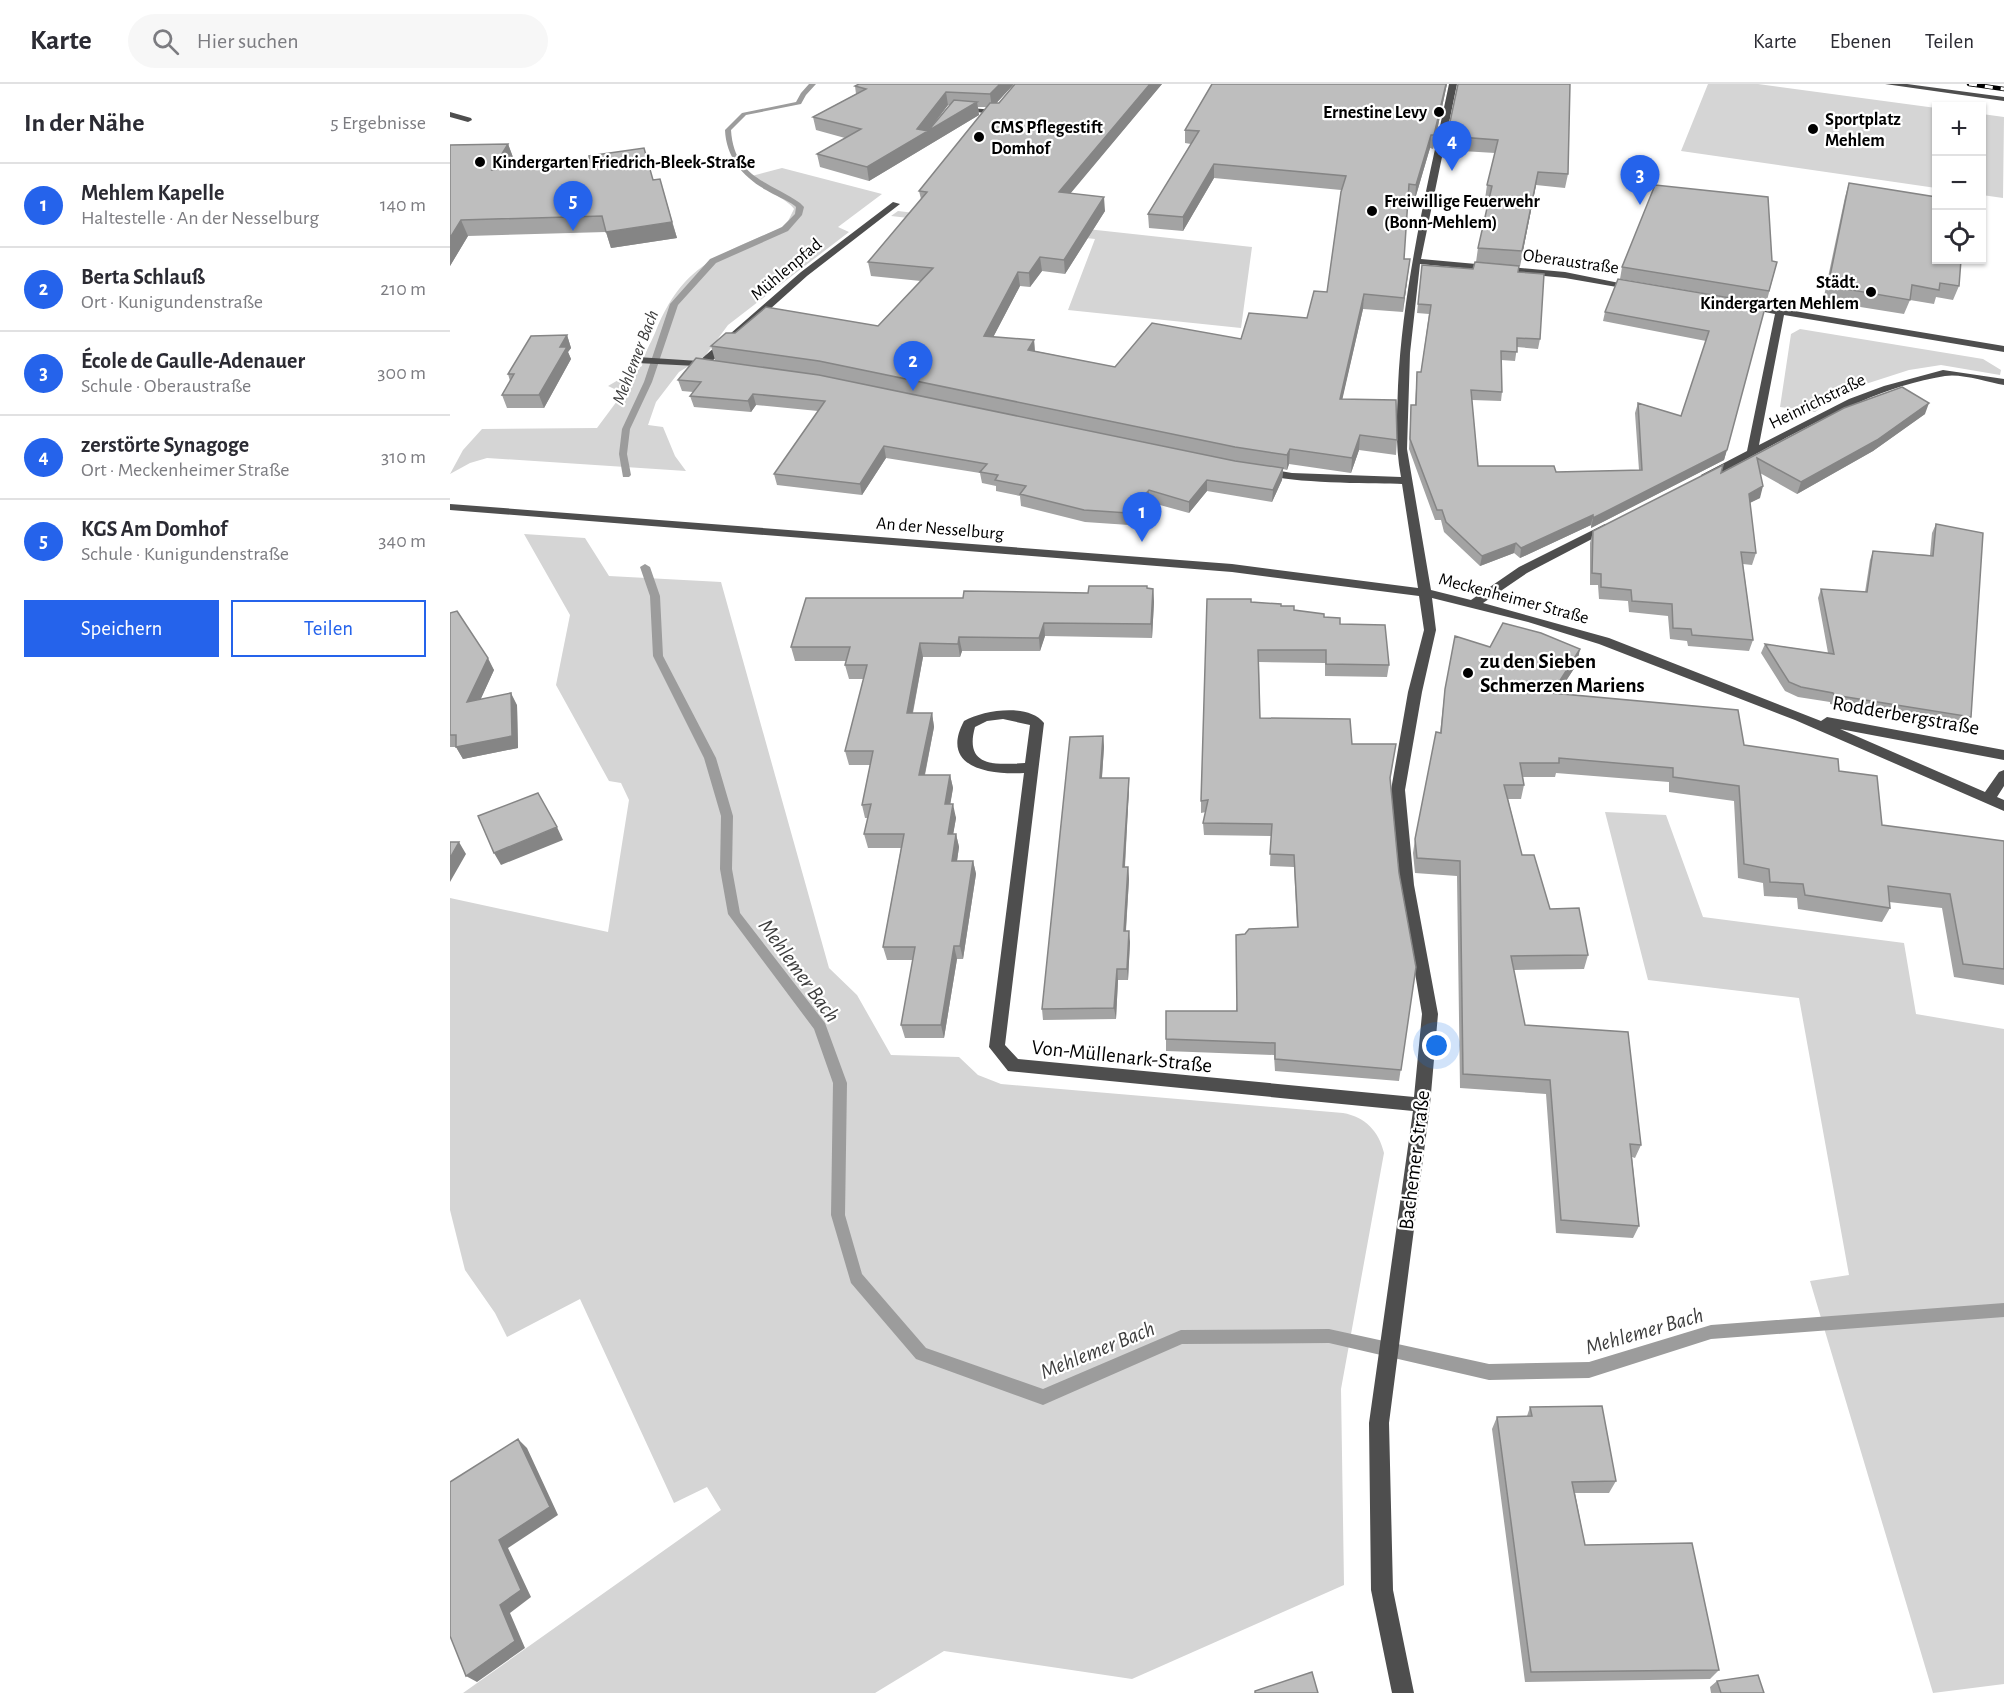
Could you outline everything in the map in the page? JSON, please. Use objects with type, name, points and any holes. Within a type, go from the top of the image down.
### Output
[{"type":"street","points":[[948,114],[953,108],[996,113],[1021,84]]},
{"type":"street","name":"Meckenheimer Straße","points":[[1453,84],[1416,261],[1404,358],[1401,449],[1426,593],[1474,604],[1604,641],[1800,717],[2004,806]]},
{"type":"street","points":[[1889,84],[2004,99]]},
{"type":"street","points":[[450,114],[468,120]]},
{"type":"street","name":"Mühlenpfad","points":[[702,364],[804,274],[896,204]]},
{"type":"street","name":"Oberaustraße","points":[[1416,261],[1565,275],[1646,289]]},
{"type":"street","points":[[1735,304],[2004,349]]},
{"type":"street","name":"Heinrichstraße","points":[[1752,453],[1780,312]]},
{"type":"street","points":[[637,360],[726,367]]},
{"type":"street","name":"Heinrichstraße","points":[[1690,485],[1853,400],[1947,372],[2004,382]]},
{"type":"street","points":[[1246,469],[1292,476],[1407,481]]},
{"type":"street","name":"An der Nesselburg","points":[[450,507],[1221,567],[1426,593]]},
{"type":"street","points":[[1474,604],[1523,570],[1617,522]]},
{"type":"street","name":"Bachemer Straße","points":[[1403,1693],[1382,1590],[1379,1423],[1422,1105],[1430,1014],[1407,885],[1398,790],[1430,630],[1426,593]]},
{"type":"street","name":"Von-Müllenark-Straße","points":[[1030,768],[1004,770],[981,766],[969,758],[964,747],[964,736],[969,724],[988,715],[1014,716],[1037,723],[997,1047],[1014,1066],[1422,1105]]},
{"type":"street","name":"Rodderbergstraße","points":[[1800,717],[2004,755]]},
{"type":"street","points":[[1988,798],[2004,775]]},
{"type":"shaded area","name":"Sportplatz Mehlem","points":[[1708,84],[1758,84],[1932,107],[1932,187],[1681,151]]},
{"type":"shaded area","points":[[1986,115],[2004,117],[2003,198],[1986,196]]},
{"type":"shaded area","points":[[782,168],[882,194],[838,227],[849,232],[728,325],[705,356],[679,372],[656,402],[648,425],[663,427],[675,456],[686,471],[487,458],[470,463],[450,474],[463,450],[482,429],[597,428],[623,393],[608,386],[642,366],[666,310],[677,291],[705,265],[739,246],[781,228],[788,221],[794,209],[792,206],[748,177]]},
{"type":"shaded area","points":[[898,211],[964,219],[968,216],[1252,247],[1241,328],[1068,310],[1095,239],[891,216]]},
{"type":"shaded area","points":[[1800,329],[1983,359],[2001,370],[2000,375],[1941,365],[1909,370],[1847,390],[1815,412],[1780,407],[1791,334]]},
{"type":"shaded area","points":[[524,534],[585,538],[609,576],[721,582],[829,968],[857,995],[891,1055],[959,1057],[978,1075],[1001,1084],[1343,1113],[1358,1118],[1375,1132],[1384,1153],[1341,1389],[1344,1585],[1132,1679],[944,1651],[875,1693],[463,1693],[721,1510],[707,1487],[674,1503],[580,1299],[507,1337],[495,1313],[465,1270],[450,1210],[450,898],[608,932],[629,800],[621,783],[609,781],[556,685],[570,615]]},
{"type":"shaded area","points":[[1605,812],[1666,815],[1703,917],[1904,943],[1916,1014],[2004,1029],[2004,1684],[1933,1693],[1810,1281],[1849,1275],[1799,998],[1648,980]]},
{"type":"building","points":[[859,84],[1000,84],[990,94],[946,92],[917,129],[928,131],[867,167],[817,154],[861,129],[813,117],[866,89],[855,86]]},
{"type":"building","points":[[1015,84],[1150,84],[1059,192],[1104,197],[1064,260],[1040,257],[1029,273],[1018,272],[984,336],[1034,340],[1028,350],[1115,367],[1152,323],[1241,339],[1249,313],[1307,318],[1314,291],[1327,292],[1341,192],[1346,176],[1214,164],[1183,217],[1148,214],[1199,131],[1185,130],[1212,84],[1446,84],[1434,135],[1431,135],[1416,185],[1409,184],[1404,259],[1410,259],[1404,298],[1364,294],[1340,399],[1396,400],[1397,440],[1360,435],[1352,458],[1290,449],[1287,455],[1235,447],[819,361],[711,346],[726,333],[735,333],[766,307],[878,326],[933,268],[868,262],[927,192],[919,191],[990,103],[999,103]]},
{"type":"building","points":[[1458,84],[1570,84],[1568,174],[1538,172],[1522,251],[1478,248],[1492,186],[1487,185],[1498,140],[1447,136]]},
{"type":"building","points":[[954,100],[977,102],[928,131]]},
{"type":"building","points":[[508,144],[492,170],[541,163],[590,162],[589,156],[644,148],[653,180],[660,179],[672,222],[606,232],[602,216],[461,220],[450,238],[450,145]]},
{"type":"building","points":[[1849,183],[1932,196],[1932,264],[1961,264],[1959,286],[1940,283],[1939,290],[1912,285],[1910,300],[1828,286]]},
{"type":"building","points":[[1655,185],[1768,197],[1772,261],[1777,262],[1769,291],[1622,267]]},
{"type":"building","points":[[1475,262],[1519,266],[1518,272],[1544,274],[1540,339],[1517,338],[1517,352],[1501,351],[1502,392],[1471,390],[1478,466],[1554,466],[1556,472],[1642,470],[1638,403],[1681,416],[1709,331],[1605,312],[1618,279],[1766,304],[1727,450],[1593,518],[1593,515],[1521,548],[1516,543],[1482,556],[1446,522],[1442,510],[1437,510],[1410,439],[1411,405],[1416,405],[1417,372],[1421,372],[1431,305],[1418,304],[1422,265],[1473,269]]},
{"type":"building","points":[[567,335],[560,347],[567,347],[539,395],[502,395],[514,374],[508,374],[531,336]]},
{"type":"building","points":[[696,358],[819,375],[1235,461],[1283,468],[1273,490],[1207,480],[1189,502],[1149,490],[1128,513],[1084,510],[1020,494],[1026,486],[995,480],[998,475],[980,472],[987,464],[884,446],[860,484],[774,474],[825,401],[753,394],[748,401],[690,396],[701,382],[678,380]]},
{"type":"building","points":[[1902,387],[1929,403],[1877,440],[1801,482],[1757,458],[1763,486],[1749,494],[1756,553],[1741,552],[1753,640],[1692,635],[1691,629],[1673,628],[1672,604],[1632,601],[1631,590],[1601,587],[1601,574],[1592,573],[1593,531],[1723,465],[1721,473],[1844,408]]},
{"type":"building","points":[[1936,524],[1983,533],[1971,717],[1834,695],[1789,682],[1765,644],[1834,654],[1821,589],[1867,592],[1873,551],[1933,556]]},
{"type":"building","points":[[1089,586],[1147,586],[1153,589],[1151,624],[1044,623],[1039,638],[959,637],[958,644],[920,643],[907,713],[932,713],[919,775],[950,775],[945,804],[953,804],[948,834],[956,834],[952,861],[973,861],[960,946],[954,946],[941,1025],[901,1025],[915,947],[883,947],[904,834],[864,834],[871,804],[862,805],[873,751],[845,751],[867,665],[845,665],[850,647],[791,647],[806,598],[963,598],[964,591],[1088,593]]},
{"type":"building","points":[[1207,599],[1251,599],[1251,602],[1294,606],[1294,610],[1340,618],[1340,624],[1385,625],[1389,665],[1326,664],[1326,650],[1258,650],[1260,718],[1350,719],[1352,744],[1396,744],[1390,778],[1399,873],[1416,967],[1401,1070],[1275,1059],[1275,1043],[1166,1039],[1166,1011],[1237,1011],[1236,935],[1245,934],[1249,929],[1298,927],[1294,855],[1270,854],[1272,824],[1203,823],[1208,800],[1201,801]]},
{"type":"building","points":[[457,611],[488,658],[467,702],[511,693],[512,736],[456,747],[456,735],[450,735],[450,613]]},
{"type":"building","points":[[1503,623],[1541,633],[1580,649],[1552,693],[1738,710],[1744,745],[1838,759],[1839,771],[1877,776],[1882,825],[2004,841],[2004,969],[1963,964],[1950,894],[1888,886],[1890,908],[1805,895],[1803,884],[1770,882],[1769,869],[1744,864],[1739,786],[1673,777],[1673,768],[1559,758],[1559,763],[1520,763],[1524,785],[1504,785],[1522,855],[1534,855],[1550,909],[1579,908],[1588,955],[1511,956],[1525,1025],[1628,1032],[1641,1145],[1630,1144],[1639,1226],[1561,1220],[1550,1080],[1463,1074],[1460,861],[1417,858],[1415,839],[1436,732],[1441,733],[1445,689],[1455,636],[1490,647]]},
{"type":"building","points":[[1103,736],[1100,778],[1129,778],[1123,867],[1128,867],[1124,931],[1129,931],[1127,969],[1117,969],[1114,1008],[1042,1009],[1070,737]]},
{"type":"building","points":[[538,793],[557,827],[494,853],[478,816]]},
{"type":"building","points":[[450,842],[459,842],[450,858]]},
{"type":"building","points":[[1602,1406],[1616,1481],[1572,1482],[1585,1545],[1692,1543],[1719,1670],[1531,1672],[1497,1417],[1532,1416],[1530,1407]]},
{"type":"building","points":[[518,1439],[550,1507],[499,1540],[521,1590],[500,1605],[515,1641],[466,1676],[450,1636],[450,1482]]},
{"type":"building","points":[[1312,1672],[1318,1693],[1255,1693],[1255,1691]]},
{"type":"building","points":[[1758,1675],[1764,1693],[1721,1693],[1717,1681]]},
{"type":"waterway","name":"Mehlemer Bach","points":[[626,475],[623,454],[626,429],[648,382],[674,304],[713,261],[785,229],[798,215],[800,207],[758,182],[742,168],[731,150],[728,130],[744,114],[799,103],[803,94],[813,84]]},
{"type":"waterway","name":"Mehlemer Bach","points":[[645,567],[655,596],[658,656],[710,758],[727,816],[726,869],[734,914],[820,1027],[840,1083],[838,1215],[856,1278],[921,1354],[1043,1397],[1181,1337],[1329,1336],[1489,1372],[1589,1370],[1711,1332],[2004,1310]]},
{"type":"railway","points":[[1969,84],[2004,89]]},
{"type":"place","name":"Ernestine Levy","points":[[1439,112]]},
{"type":"place","name":"Sportplatz Mehlem","points":[[1813,129]]},
{"type":"place","name":"CMS Pflegestift Domhof","points":[[979,137]]},
{"type":"place","name":"Kindergarten Friedrich-Bleek-Straße","points":[[480,162]]},
{"type":"place","name":"zerstörte Synagoge","points":[[1452,171]]},
{"type":"place","name":"École de Gaulle-Adenauer","points":[[1640,205]]},
{"type":"place","name":"Freiwillige Feuerwehr (Bonn-Mehlem)","points":[[1372,211]]},
{"type":"place","name":"KGS Am Domhof","points":[[573,231]]},
{"type":"place","name":"Städt. Kindergarten Mehlem","points":[[1871,292]]},
{"type":"place","name":"Berta Schlauß","points":[[913,391]]},
{"type":"place","name":"Mehlem Kapelle","points":[[1142,542]]},
{"type":"place","name":"zu den Sieben Schmerzen Mariens","points":[[1468,673]]}]
